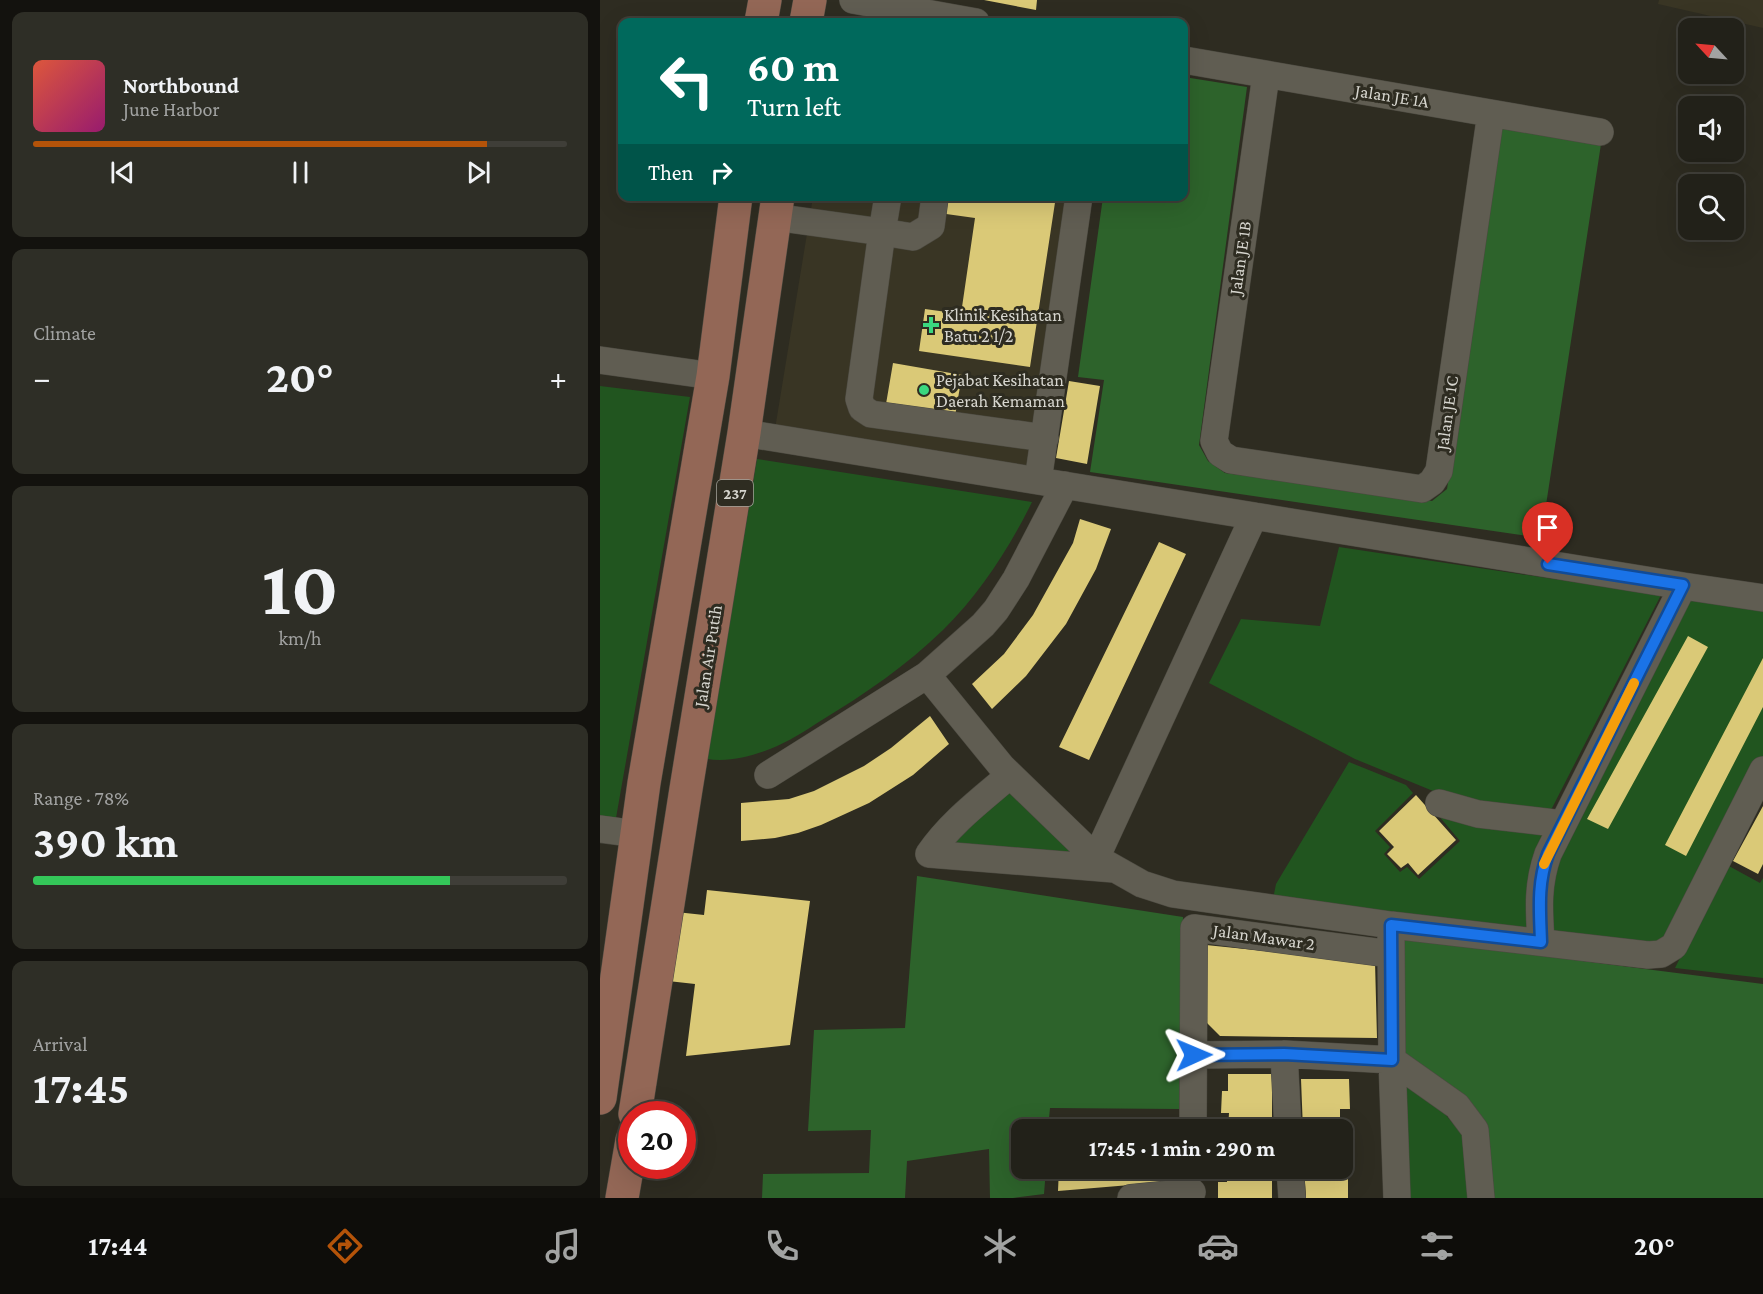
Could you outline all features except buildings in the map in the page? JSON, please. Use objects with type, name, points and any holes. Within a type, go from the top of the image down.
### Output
[{"type":"main road","points":[[762,18],[765,0]]},
{"type":"main road","points":[[807,18],[810,0]]},
{"type":"main road","name":"237","points":[[600,1098],[605,1039],[644,783],[713,376],[735,201]]},
{"type":"main road","name":"Jalan Air Putih","points":[[637,1101],[744,434],[776,207]]},
{"type":"main road","points":[[644,783],[686,789]]},
{"type":"main road","points":[[622,1198],[625,1179]]},
{"type":"street","points":[[853,0],[954,18]]},
{"type":"street","name":"Jalan JE 1A","points":[[1188,61],[1600,132]]},
{"type":"street","name":"Jalan JE 1B","points":[[1214,441],[1266,75]]},
{"type":"street","name":"Jalan JE 1C","points":[[1214,441],[1220,453],[1232,460],[1422,489],[1432,482],[1438,471],[1491,113]]},
{"type":"street","points":[[887,201],[859,399],[862,408],[871,414],[1045,438]]},
{"type":"street","points":[[776,207],[913,237],[932,226],[934,201]]},
{"type":"street","points":[[1038,481],[1078,201]]},
{"type":"street","points":[[600,360],[713,376]]},
{"type":"street","points":[[744,434],[1763,598]]},
{"type":"street","points":[[768,776],[927,675],[983,625],[996,610],[1016,579],[1065,485]]},
{"type":"street","points":[[1106,864],[1254,516]]},
{"type":"street","points":[[1541,942],[1539,892],[1541,873],[1563,824],[1683,585]]},
{"type":"street","points":[[927,675],[1010,775],[1106,864],[1142,884],[1173,894],[1391,925],[1648,955],[1661,954],[1674,946],[1763,770]]},
{"type":"street","points":[[1010,775],[960,817],[929,854],[1106,864]]},
{"type":"street","points":[[1439,803],[1478,814],[1563,824]]},
{"type":"street","points":[[600,829],[637,834]]},
{"type":"street","points":[[1391,925],[1392,1060],[1397,1198]]},
{"type":"street","name":"Jalan Mawar 2","points":[[1193,1119],[1194,927],[1391,954]]},
{"type":"street","points":[[1284,1054],[1287,1119]]},
{"type":"street","points":[[1194,1055],[1284,1054],[1392,1060],[1457,1106],[1475,1130],[1480,1198]]},
{"type":"street","points":[[1291,1179],[1292,1198]]},
{"type":"street","points":[[1131,1198],[1192,1186]]},
{"type":"shaded area","points":[[1659,0],[1763,0],[1763,28],[1744,24],[1744,18],[1719,18],[1658,4]]},
{"type":"shaded area","name":"Klinik Kesihatan Batu 2 1/2","points":[[812,201],[1089,201],[1048,477],[775,429]]},
{"type":"green space","points":[[1188,78],[1247,87],[1199,445],[1208,461],[1225,473],[1432,501],[1447,489],[1502,126],[1601,144],[1541,538],[1090,472],[1104,380],[1078,377],[1102,201],[1188,201]]},
{"type":"green space","points":[[600,386],[690,397],[616,818],[600,816]]},
{"type":"green space","points":[[757,459],[1032,502],[1004,553],[969,602],[943,630],[900,667],[854,700],[783,743],[747,756],[723,760],[707,759]]},
{"type":"green space","points":[[1339,547],[1661,595],[1551,810],[1487,804],[1438,793],[1355,759],[1209,683],[1241,619],[1320,626]]},
{"type":"green space","points":[[1688,593],[1763,604],[1763,758],[1659,949],[1546,935],[1548,872]]},
{"type":"green space","points":[[1349,762],[1406,785],[1413,793],[1375,831],[1390,847],[1384,854],[1400,872],[1407,867],[1419,879],[1460,841],[1438,815],[1553,828],[1535,936],[1272,904],[1276,884]]},
{"type":"green space","points":[[1010,788],[1083,858],[945,848]]},
{"type":"green space","points":[[1727,865],[1760,883],[1763,878],[1763,978],[1675,968]]},
{"type":"green space","points":[[917,876],[1183,917],[1179,1109],[1050,1108],[1049,1119],[1011,1119],[1011,1179],[1045,1179],[1044,1194],[990,1198],[989,1149],[907,1161],[905,1198],[762,1198],[763,1174],[869,1173],[871,1130],[808,1131],[814,1030],[905,1028]]},
{"type":"green space","points":[[1404,938],[1763,984],[1763,1198],[1494,1198],[1486,1126],[1402,1054]]},
{"type":"green space","points":[[1404,1083],[1445,1114],[1464,1137],[1469,1198],[1409,1198]]},
{"type":"slow traffic","points":[[1544,864],[1634,683]]},
{"type":"place","name":"Klinik Kesihatan Batu 2 1/2","points":[[931,325]]},
{"type":"place","name":"Pejabat Kesihatan Daerah Kemaman","points":[[924,390]]},
{"type":"route","points":[[1194,1055],[1284,1054],[1392,1060],[1391,925],[1541,942],[1539,892],[1541,873],[1548,854],[1683,585],[1548,564]]}]
